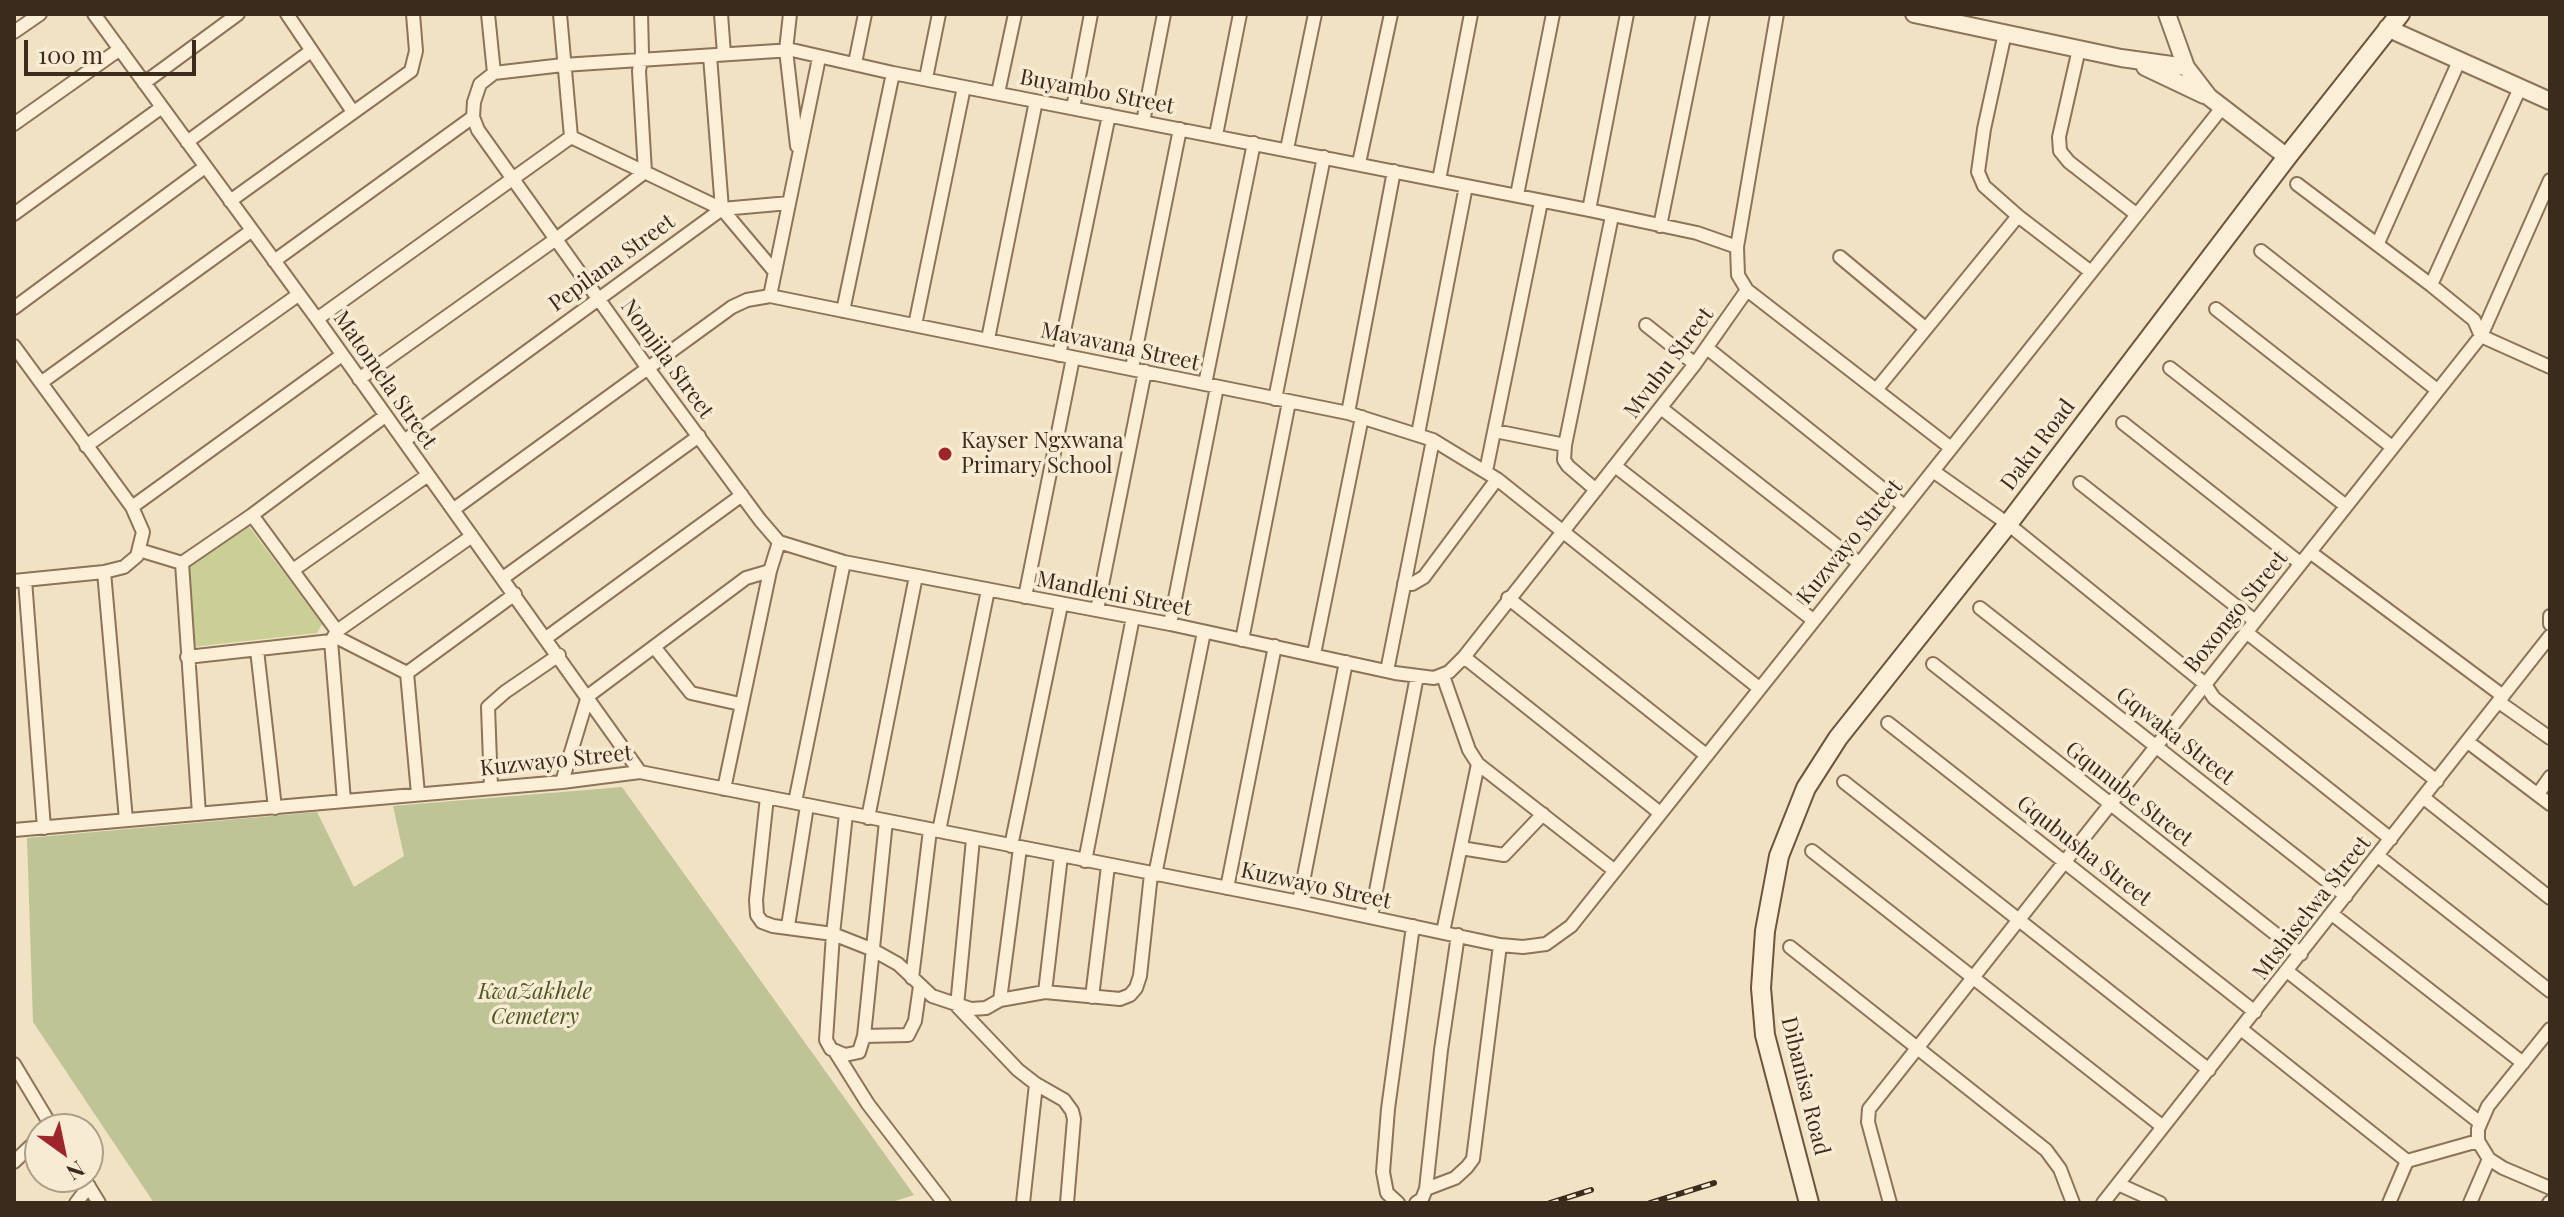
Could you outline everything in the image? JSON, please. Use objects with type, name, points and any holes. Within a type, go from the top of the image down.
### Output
[{"type":"main road","name":"Daku Road","points":[[1765,931],[1784,838],[1815,772],[1838,738],[2008,524],[2287,157],[2400,14]]},
{"type":"main road","name":"Dibanisa Road","points":[[1765,931],[1761,988],[1765,1035],[1809,1203]]},
{"type":"street","points":[[14,32],[40,14]]},
{"type":"street","points":[[144,83],[238,14]]},
{"type":"street","points":[[287,14],[353,112]]},
{"type":"street","points":[[230,201],[411,71],[416,51],[413,14]]},
{"type":"street","points":[[274,261],[473,117],[476,91],[494,73],[488,14]]},
{"type":"street","points":[[560,14],[571,137]]},
{"type":"street","points":[[641,14],[645,172]]},
{"type":"street","points":[[721,14],[724,54]]},
{"type":"street","points":[[790,14],[786,50],[799,157]]},
{"type":"street","points":[[855,63],[865,14]]},
{"type":"street","points":[[926,78],[939,14]]},
{"type":"street","points":[[998,93],[1015,14]]},
{"type":"street","points":[[1073,108],[1091,14]]},
{"type":"street","points":[[1143,122],[1164,14]]},
{"type":"street","points":[[1216,135],[1240,14]]},
{"type":"street","points":[[1287,149],[1315,14]]},
{"type":"street","points":[[1359,163],[1391,14]]},
{"type":"street","points":[[1439,180],[1471,14]]},
{"type":"street","points":[[1517,195],[1553,14]]},
{"type":"street","points":[[1589,210],[1627,14]]},
{"type":"street","points":[[1660,226],[1703,14]]},
{"type":"street","points":[[1777,14],[1737,247],[1738,275],[1747,290],[1951,448]]},
{"type":"street","points":[[1914,14],[2121,58],[2186,67]]},
{"type":"street","name":"Matomela Street","points":[[102,17],[144,83],[454,509],[640,772]]},
{"type":"street","points":[[2143,61],[2165,49],[2170,37],[2169,19]]},
{"type":"street","points":[[2169,19],[2186,67],[2215,103]]},
{"type":"street","points":[[2387,28],[2550,101]]},
{"type":"street","points":[[2005,33],[1978,172],[1984,186],[2091,272]]},
{"type":"street","points":[[14,124],[120,49]]},
{"type":"street","points":[[2079,49],[2059,137],[2060,151],[2069,162],[2136,214]]},
{"type":"street","name":"Buyambo Street","points":[[494,73],[563,65],[786,50],[1517,195],[1697,233],[1737,247]]},
{"type":"street","points":[[187,142],[311,51]]},
{"type":"street","points":[[710,56],[722,209]]},
{"type":"street","points":[[770,296],[819,58]]},
{"type":"street","points":[[2121,58],[2152,69],[2215,103],[2287,157]]},
{"type":"street","points":[[2378,243],[2459,61]]},
{"type":"street","points":[[843,311],[893,73]]},
{"type":"street","points":[[915,325],[964,87]]},
{"type":"street","points":[[2431,285],[2520,88]]},
{"type":"street","points":[[988,339],[1036,101]]},
{"type":"street","name":"Kuzwayo Street","points":[[14,830],[562,782],[640,772],[1299,902],[1500,945],[1534,946],[1558,938],[1571,926],[2091,272],[2215,103]]},
{"type":"street","points":[[14,214],[162,107]]},
{"type":"street","points":[[1059,355],[1109,115]]},
{"type":"street","name":"Nomjila Street","points":[[473,117],[478,130],[647,367],[779,542]]},
{"type":"street","points":[[1097,610],[1180,129]]},
{"type":"street","points":[[571,137],[722,209],[775,272]]},
{"type":"street","points":[[317,319],[571,137]]},
{"type":"street","points":[[1170,624],[1254,143]]},
{"type":"street","points":[[1275,399],[1324,157]]},
{"type":"street","points":[[14,308],[205,167]]},
{"type":"street","points":[[1348,413],[1394,171]]},
{"type":"street","points":[[359,379],[645,172]]},
{"type":"street","name":"Boxongo Street","points":[[1890,1203],[1867,1114],[2017,919],[2481,336],[2550,180]]},
{"type":"street","points":[[2297,184],[2378,243],[2474,320],[2481,336],[2550,367]]},
{"type":"street","points":[[1418,434],[1466,186]]},
{"type":"street","points":[[1486,471],[1541,202]]},
{"type":"street","points":[[722,209],[789,203]]},
{"type":"street","name":"Pepilana Street","points":[[404,441],[722,209]]},
{"type":"street","points":[[1596,490],[1564,460],[1612,216]]},
{"type":"street","points":[[1876,390],[2018,216]]},
{"type":"street","points":[[42,382],[251,231]]},
{"type":"street","points":[[2261,251],[2437,390]]},
{"type":"street","points":[[1840,257],[1925,328]]},
{"type":"street","name":"Mvubu Street","points":[[1443,676],[1464,657],[1661,408],[1747,290]]},
{"type":"street","points":[[86,446],[298,295]]},
{"type":"street","name":"Mavavana Street","points":[[454,509],[732,307],[747,300],[770,296],[1348,413],[1418,434],[1497,479],[1759,688]]},
{"type":"street","points":[[2216,309],[2392,447]]},
{"type":"street","points":[[1646,325],[1695,364]]},
{"type":"street","points":[[14,346],[132,507],[143,532],[139,550],[129,564],[104,572],[20,580],[44,828]]},
{"type":"street","points":[[1707,348],[1904,506]]},
{"type":"street","points":[[132,507],[342,355]]},
{"type":"street","points":[[1025,597],[1073,358]]},
{"type":"street","points":[[2170,368],[2346,506]]},
{"type":"street","points":[[1242,640],[1289,402]]},
{"type":"street","points":[[1661,408],[1859,563]]},
{"type":"street","points":[[182,563],[385,416]]},
{"type":"street","points":[[1314,654],[1362,417]]},
{"type":"street","points":[[2123,423],[2300,563]]},
{"type":"street","points":[[1495,431],[1565,445]]},
{"type":"street","points":[[503,578],[699,436]]},
{"type":"street","points":[[1387,671],[1433,440]]},
{"type":"street","points":[[1615,466],[1813,620]]},
{"type":"street","points":[[1933,471],[2008,524],[2204,683],[2214,698],[2391,839]]},
{"type":"street","points":[[293,570],[428,475]]},
{"type":"street","points":[[1404,584],[1417,582],[1424,577],[1497,479]]},
{"type":"street","points":[[2080,483],[2255,621]]},
{"type":"street","points":[[546,638],[742,495]]},
{"type":"street","points":[[252,515],[293,570],[334,636],[344,801]]},
{"type":"street","points":[[187,657],[257,650],[334,636],[472,536]]},
{"type":"street","points":[[724,789],[740,704],[779,542]]},
{"type":"street","name":"Mandleni Street","points":[[779,542],[844,562],[1170,624],[1387,671],[1443,676]]},
{"type":"street","points":[[139,550],[182,563]]},
{"type":"street","points":[[2310,552],[2550,738]]},
{"type":"street","points":[[788,926],[801,804],[844,562]]},
{"type":"street","points":[[182,563],[199,814]]},
{"type":"street","points":[[562,782],[588,696],[746,578],[770,571]]},
{"type":"street","points":[[104,572],[126,820]]},
{"type":"street","points":[[868,818],[916,576]]},
{"type":"street","points":[[864,1036],[908,1035],[915,1021],[916,982],[934,831],[988,590]]},
{"type":"street","points":[[407,673],[515,594]]},
{"type":"street","points":[[1508,598],[1706,755]]},
{"type":"street","points":[[1000,1000],[1016,847],[1061,605]]},
{"type":"street","name":"Gqwaka Street","points":[[1980,608],[2346,896]]},
{"type":"street","points":[[2550,616],[2550,624]]},
{"type":"street","points":[[1085,861],[1133,617]]},
{"type":"street","points":[[767,797],[756,909],[762,922],[833,934],[871,949],[898,964],[932,996],[957,1006],[986,1008],[1000,1000],[1045,992],[1125,998],[1136,988],[1153,875],[1204,632]]},
{"type":"street","points":[[2246,632],[2437,781]]},
{"type":"street","points":[[334,636],[407,673]]},
{"type":"street","name":"Mtshiselwa Street","points":[[2103,1203],[2550,636]]},
{"type":"street","points":[[1227,888],[1275,646]]},
{"type":"street","points":[[655,648],[691,693],[740,704]]},
{"type":"street","points":[[257,650],[275,808]]},
{"type":"street","points":[[491,788],[488,707],[559,655]]},
{"type":"street","points":[[1464,657],[1660,813]]},
{"type":"street","points":[[1299,902],[1346,662]]},
{"type":"street","name":"Gqunube Street","points":[[1933,664],[2301,954]]},
{"type":"street","points":[[407,673],[418,794]]},
{"type":"street","points":[[1371,917],[1417,676]]},
{"type":"street","points":[[1443,676],[1466,744],[1478,764],[1615,871]]},
{"type":"street","name":"Gqubusha Street","points":[[1888,723],[2255,1012]]},
{"type":"street","points":[[2468,742],[2550,804]]},
{"type":"street","points":[[1443,932],[1478,764]]},
{"type":"street","points":[[2538,794],[2550,777]]},
{"type":"street","points":[[1844,782],[2209,1070]]},
{"type":"street","points":[[2424,798],[2550,898]]},
{"type":"street","points":[[846,814],[826,1040],[868,1104],[944,1203]]},
{"type":"street","points":[[1461,848],[1504,855],[1543,814]]},
{"type":"street","points":[[836,1053],[857,1053],[861,1050],[886,821]]},
{"type":"street","points":[[973,839],[957,1006],[1018,1070],[1064,1100],[1074,1115],[1067,1203]]},
{"type":"street","points":[[1812,851],[2163,1127]]},
{"type":"street","points":[[1045,992],[1061,856]]},
{"type":"street","points":[[2378,856],[2550,991]]},
{"type":"street","points":[[1092,997],[1108,866]]},
{"type":"street","points":[[2332,914],[2523,1063]]},
{"type":"street","points":[[1398,1203],[1387,1193],[1383,1172],[1388,1109],[1413,926]]},
{"type":"street","points":[[1416,1203],[1422,1199],[1426,1189],[1441,1050],[1458,935]]},
{"type":"street","points":[[1426,1189],[1461,1174],[1473,1159],[1500,945]]},
{"type":"street","points":[[1790,947],[2046,1150],[2060,1169],[2073,1203]]},
{"type":"street","points":[[2287,971],[2479,1122]]},
{"type":"street","points":[[2241,1029],[2407,1161]]},
{"type":"street","points":[[2550,1029],[2488,1106],[2479,1122],[2478,1141],[2489,1159],[2550,1188]]},
{"type":"street","points":[[14,1064],[43,1113]]},
{"type":"street","points":[[1023,1203],[1036,1084]]},
{"type":"street","points":[[2407,1161],[2478,1141]]},
{"type":"street","points":[[2470,1203],[2489,1159]]},
{"type":"street","points":[[2389,1203],[2407,1161]]},
{"type":"street","points":[[2118,1184],[2160,1203]]},
{"type":"green space","points":[[248,525],[322,624],[317,633],[192,647],[188,565]]},
{"type":"green space","name":"KwaZakhele Cemetery","points":[[622,787],[914,1195],[889,1203],[154,1203],[104,1128],[104,1113],[94,1113],[33,1022],[27,838],[317,812],[354,887],[404,856],[393,806]]},
{"type":"railway","points":[[1650,1203],[1714,1183]]},
{"type":"railway","points":[[1550,1203],[1591,1190]]},
{"type":"place","name":"Kayser Ngxwana Primary School","points":[[945,454]]}]
